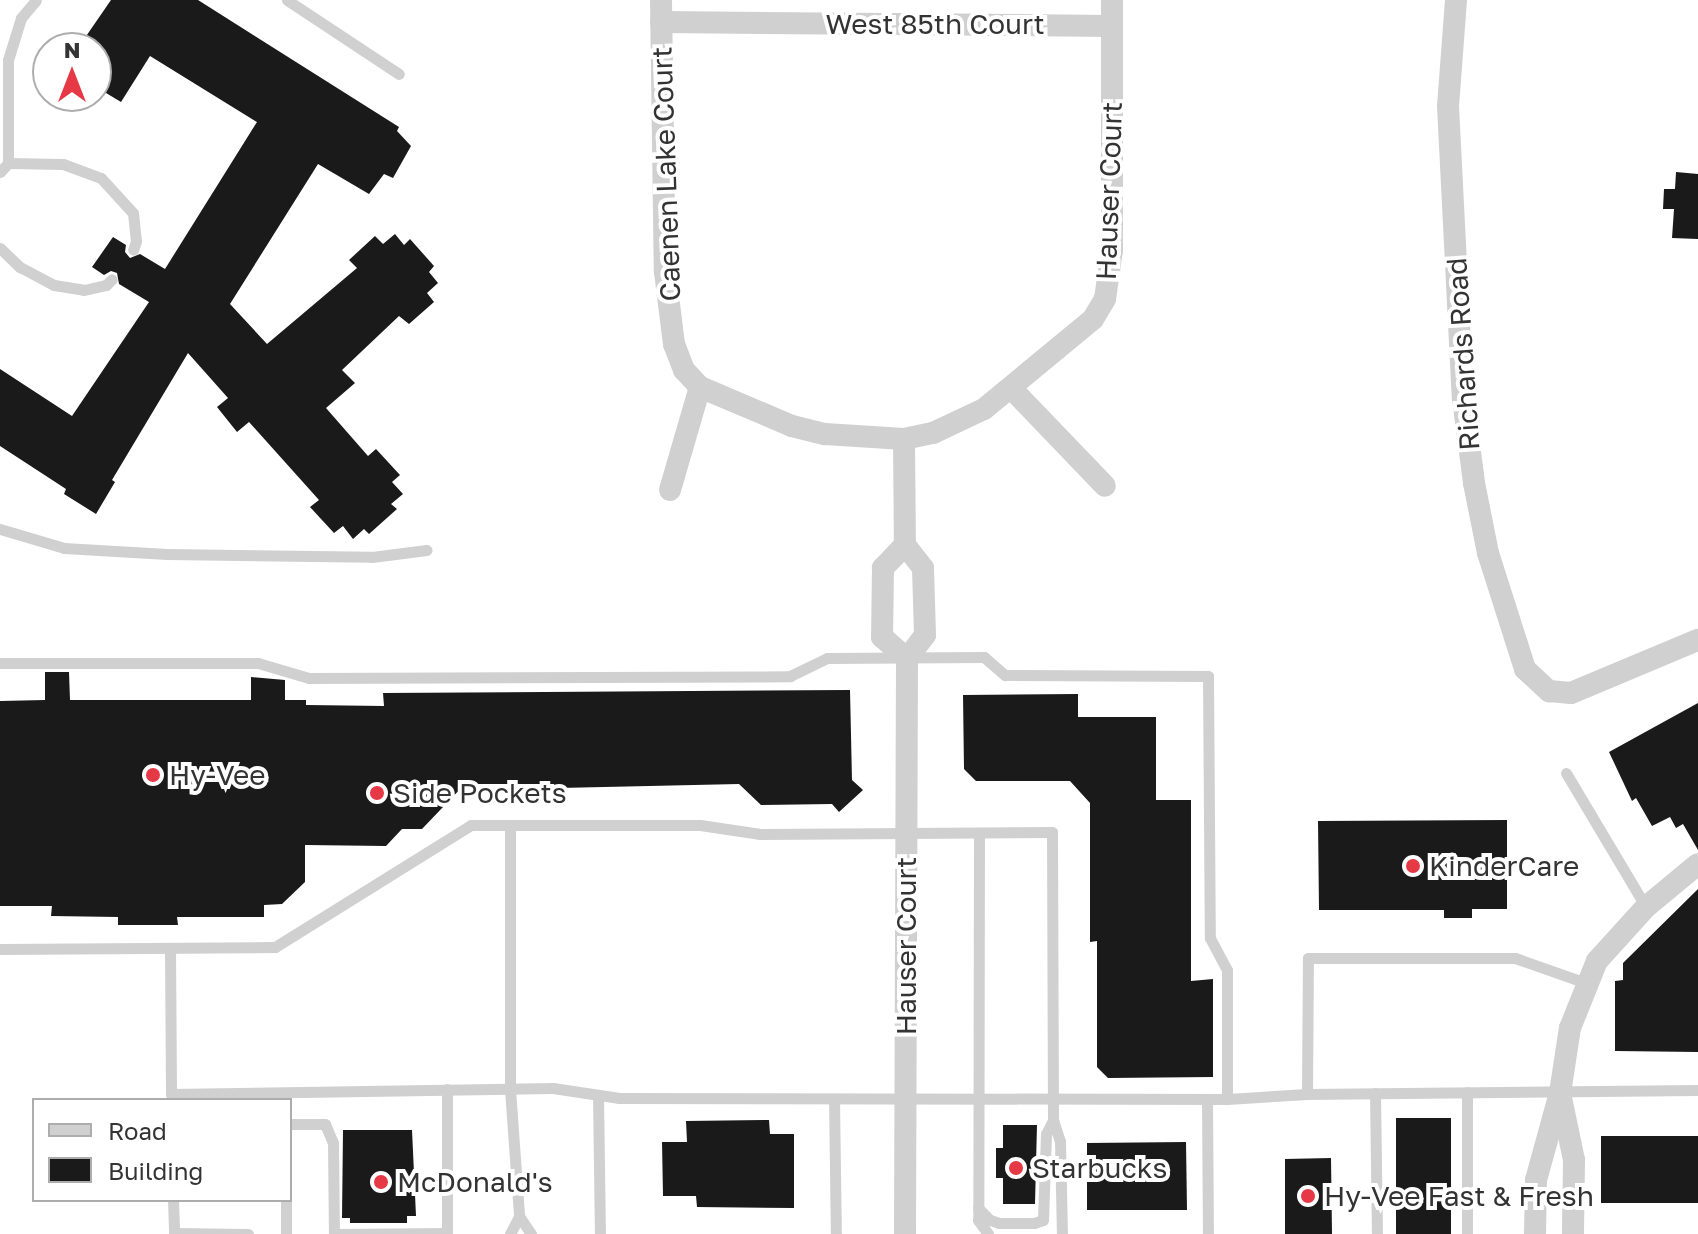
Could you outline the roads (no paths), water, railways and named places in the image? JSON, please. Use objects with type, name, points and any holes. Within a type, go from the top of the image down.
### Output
[{"type":"street","name":"Hauser Court","points":[[905,1234],[907,659],[925,635],[923,568],[905,545],[904,439],[933,433],[984,409],[1012,389],[1093,319],[1105,299],[1112,250],[1112,0]]},
{"type":"street","name":"Richards Road","points":[[1456,0],[1448,106],[1463,399],[1474,483],[1500,597],[1525,669],[1549,691],[1571,693],[1698,640]]},
{"type":"street","name":"West 85th Court","points":[[661,11],[1112,26]]},
{"type":"street","name":"Caenen Lake Court","points":[[661,11],[665,272],[674,344],[684,370],[700,387]]},
{"type":"street","points":[[670,490],[700,387],[792,426],[825,434],[904,439]]},
{"type":"street","points":[[1012,389],[1105,486]]},
{"type":"street","points":[[905,545],[883,568],[882,637],[907,659]]},
{"type":"street","points":[[1535,1234],[1536,1180],[1560,1093],[1570,1028],[1586,983],[1597,961],[1646,907],[1698,864]]},
{"type":"street","points":[[1560,1093],[1574,1160],[1573,1234]]},
{"type":"lane","points":[[36,0],[21,18],[8,60],[4,168],[63,164],[101,178],[133,213],[136,241],[133,250]]},
{"type":"lane","points":[[287,0],[399,74]]},
{"type":"lane","points":[[0,248],[20,267],[54,285],[84,290],[106,285],[112,279]]},
{"type":"lane","points":[[0,529],[64,548],[155,554],[372,557],[427,550]]},
{"type":"lane","points":[[0,663],[258,663],[309,678],[790,676],[827,658],[984,657],[1005,675],[1208,676],[1210,938],[1227,970],[1227,1099]]},
{"type":"lane","points":[[1566,773],[1646,907]]},
{"type":"lane","points":[[0,949],[275,947],[471,825],[700,825],[760,834],[1052,832],[1053,1120],[1060,1141],[1062,1234]]},
{"type":"lane","points":[[510,825],[510,1089],[519,1216],[531,1234]]},
{"type":"lane","points":[[979,833],[978,1220],[988,1234]]},
{"type":"lane","points":[[170,948],[172,1097],[553,1088],[598,1095],[834,1099],[1227,1099],[1307,1094],[1698,1090]]},
{"type":"lane","points":[[1307,1094],[1308,958],[1515,958],[1586,983]]},
{"type":"lane","points":[[292,1124],[325,1124],[333,1143],[334,1234],[447,1233],[447,1089]]},
{"type":"lane","points":[[1467,1092],[1467,1234]]},
{"type":"lane","points":[[1375,1093],[1377,1234]]},
{"type":"lane","points":[[598,1095],[600,1234]]},
{"type":"lane","points":[[834,1099],[836,1234]]},
{"type":"lane","points":[[1207,1099],[1208,1234]]},
{"type":"lane","points":[[978,1208],[990,1220],[999,1223],[1043,1220],[1046,1134],[1053,1120]]},
{"type":"lane","points":[[173,1202],[174,1233],[248,1234]]},
{"type":"lane","points":[[286,1202],[286,1234]]},
{"type":"lane","points":[[510,1234],[519,1216]]},
{"type":"place","name":"Hy-Vee","points":[[153,775]]},
{"type":"place","name":"Side Pockets","points":[[377,793]]},
{"type":"place","name":"KinderCare","points":[[1413,866]]},
{"type":"place","name":"Starbucks","points":[[1016,1168]]},
{"type":"place","name":"McDonald's","points":[[381,1182]]},
{"type":"place","name":"Hy-Vee Fast & Fresh","points":[[1308,1196]]}]
